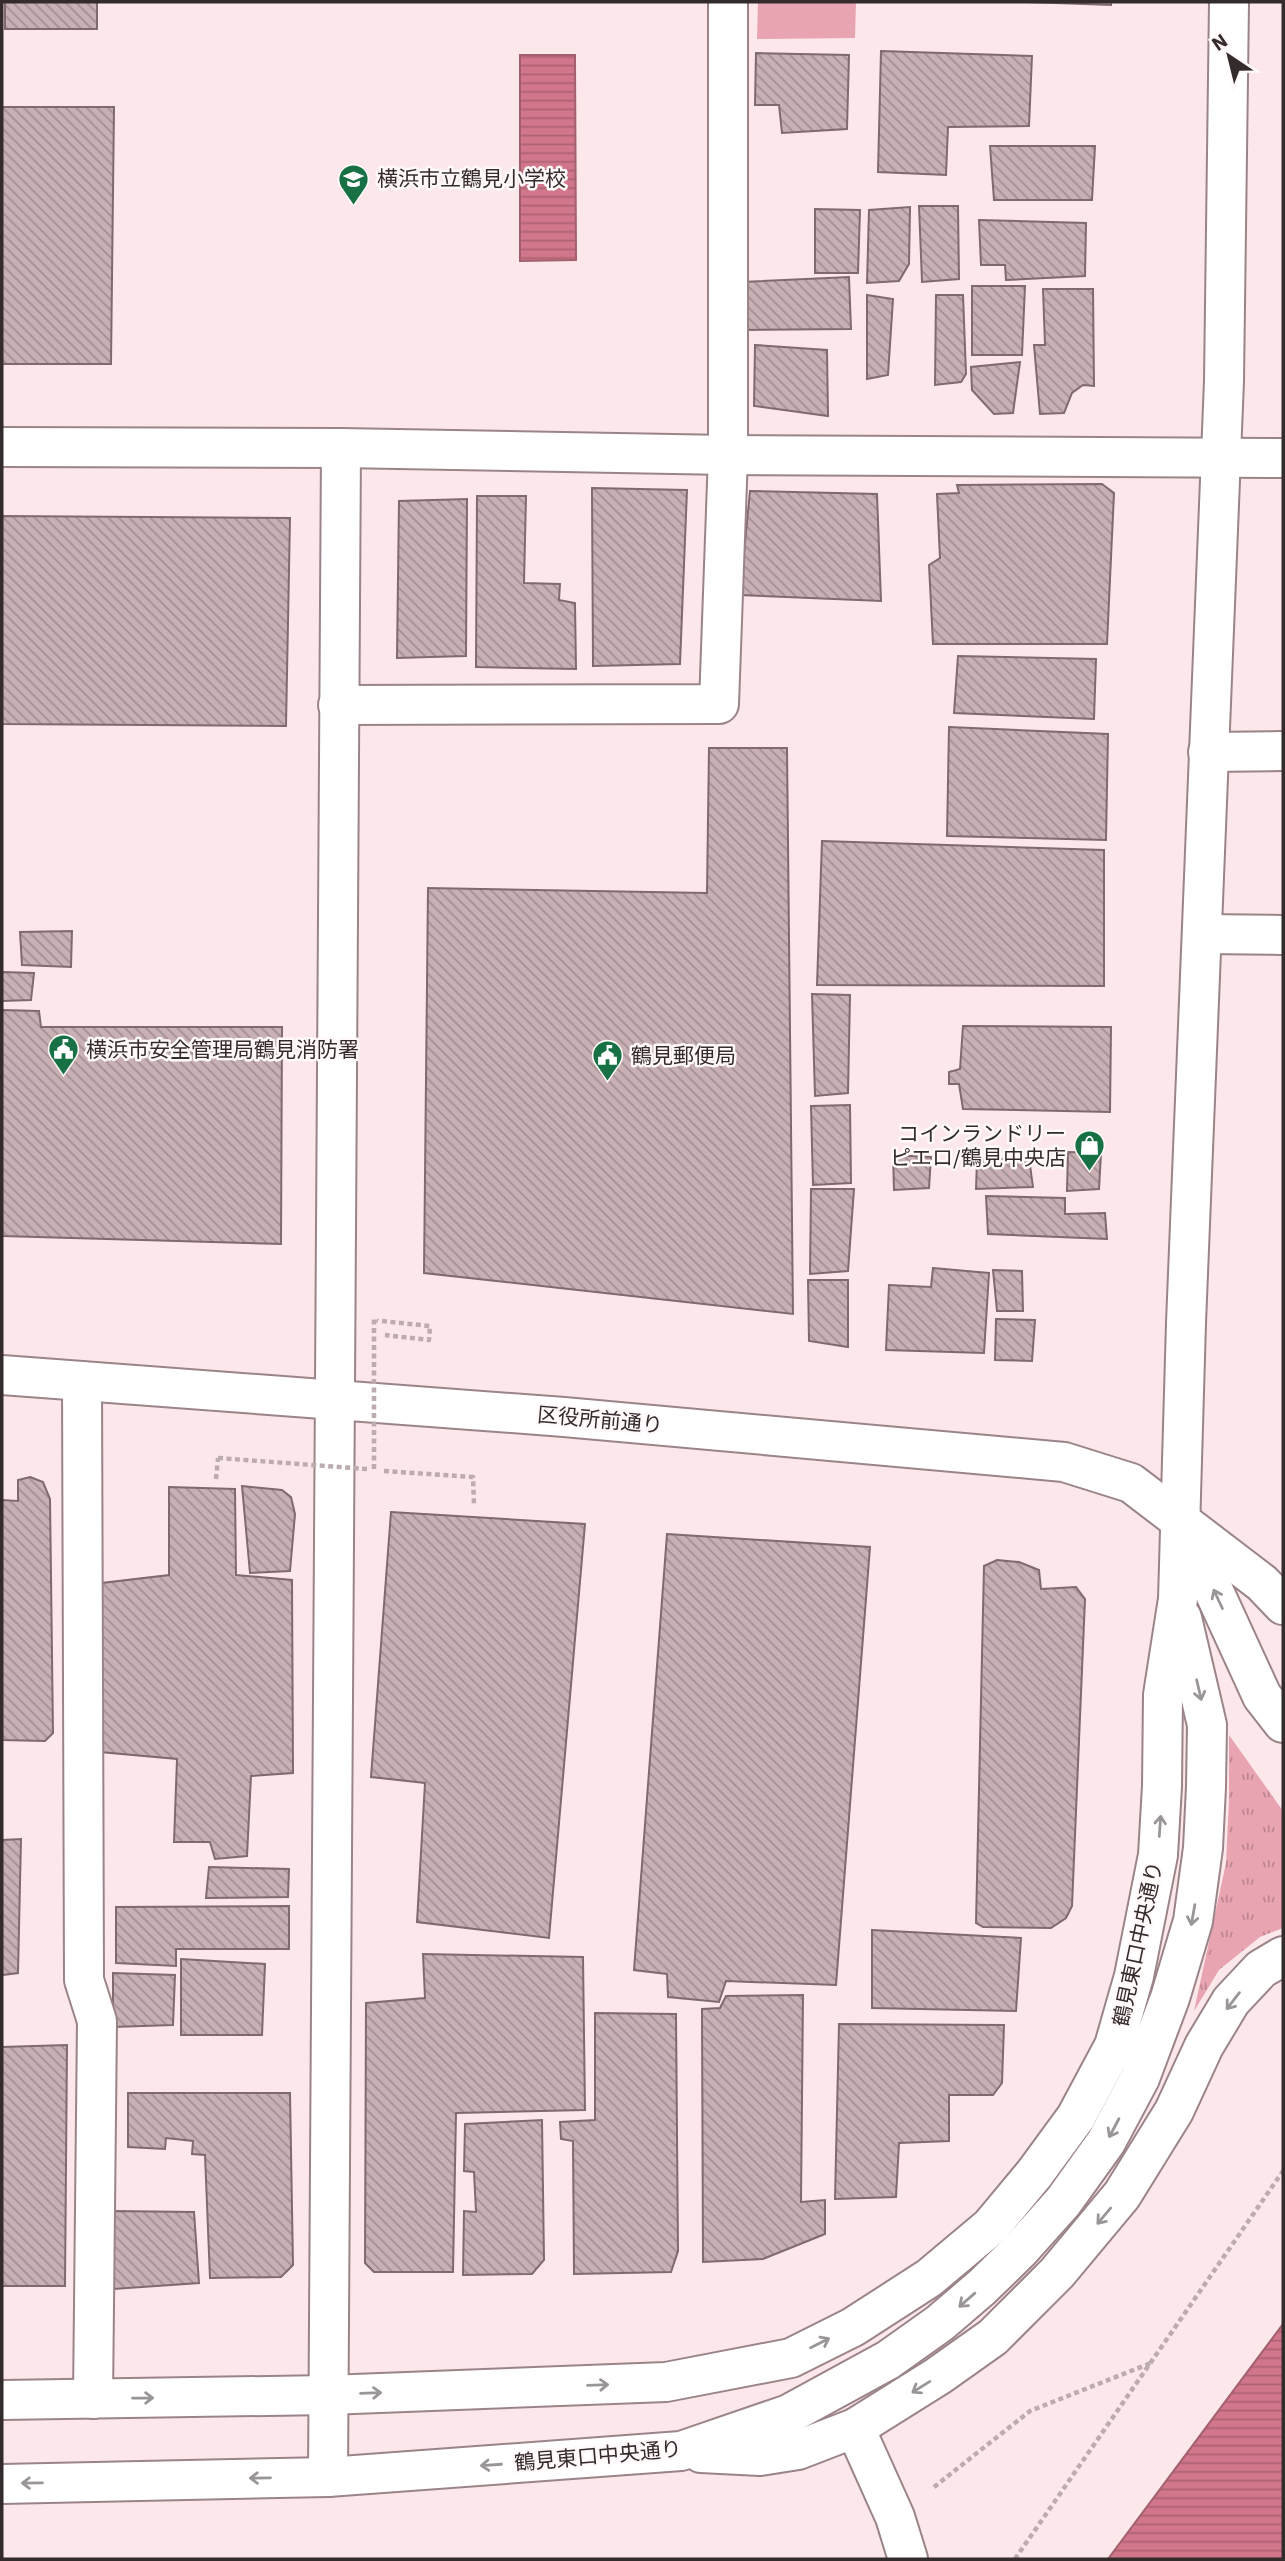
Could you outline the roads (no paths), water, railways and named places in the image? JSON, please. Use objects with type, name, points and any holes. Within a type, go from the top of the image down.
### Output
[{"type":"street","points":[[338,705],[719,704],[728,455],[728,2]]},
{"type":"street","name":"鶴見東口中央通り","points":[[2,2400],[328,2395],[666,2382],[791,2358],[853,2326],[929,2278],[991,2226],[1035,2173],[1076,2117],[1114,2046],[1134,1976],[1158,1855],[1163,1695],[1178,1599],[1186,1323],[1221,458],[1229,2]]},
{"type":"street","points":[[2,447],[341,447],[728,455],[1283,458]]},
{"type":"street","points":[[328,2477],[341,447]]},
{"type":"street","points":[[1208,752],[1283,751]]},
{"type":"street","points":[[1202,934],[1283,935]]},
{"type":"street","name":"区役所前通り","points":[[2,1375],[564,1417],[1064,1462],[1131,1483],[1262,1583],[1283,1605]]},
{"type":"street","points":[[82,1381],[84,1980],[97,2021],[93,2399]]},
{"type":"street","points":[[1182,1521],[1262,1696],[1283,1723]]},
{"type":"street","name":"鶴見東口中央通り","points":[[2,2484],[328,2477],[681,2451],[800,2408],[888,2360],[940,2323],[982,2287],[1028,2241],[1063,2202],[1106,2142],[1140,2078],[1170,1998],[1193,1921],[1203,1848],[1207,1725],[1178,1599]]},
{"type":"street","points":[[681,2451],[760,2456],[798,2450],[855,2428],[938,2376],[993,2337],[1057,2273],[1122,2195],[1174,2111],[1204,2046],[1231,2001],[1261,1969],[1283,1956]]},
{"type":"street","points":[[855,2428],[895,2517],[908,2559]]},
{"type":"place","name":"横浜市立鶴見小学校","points":[[354,206]]},
{"type":"place","name":"横浜市安全管理局鶴見消防署","points":[[63,1077]]},
{"type":"place","name":"鶴見郵便局","points":[[608,1083]]},
{"type":"place","name":"コインランドリー ピエロ/鶴見中央店","points":[[1089,1173]]}]
